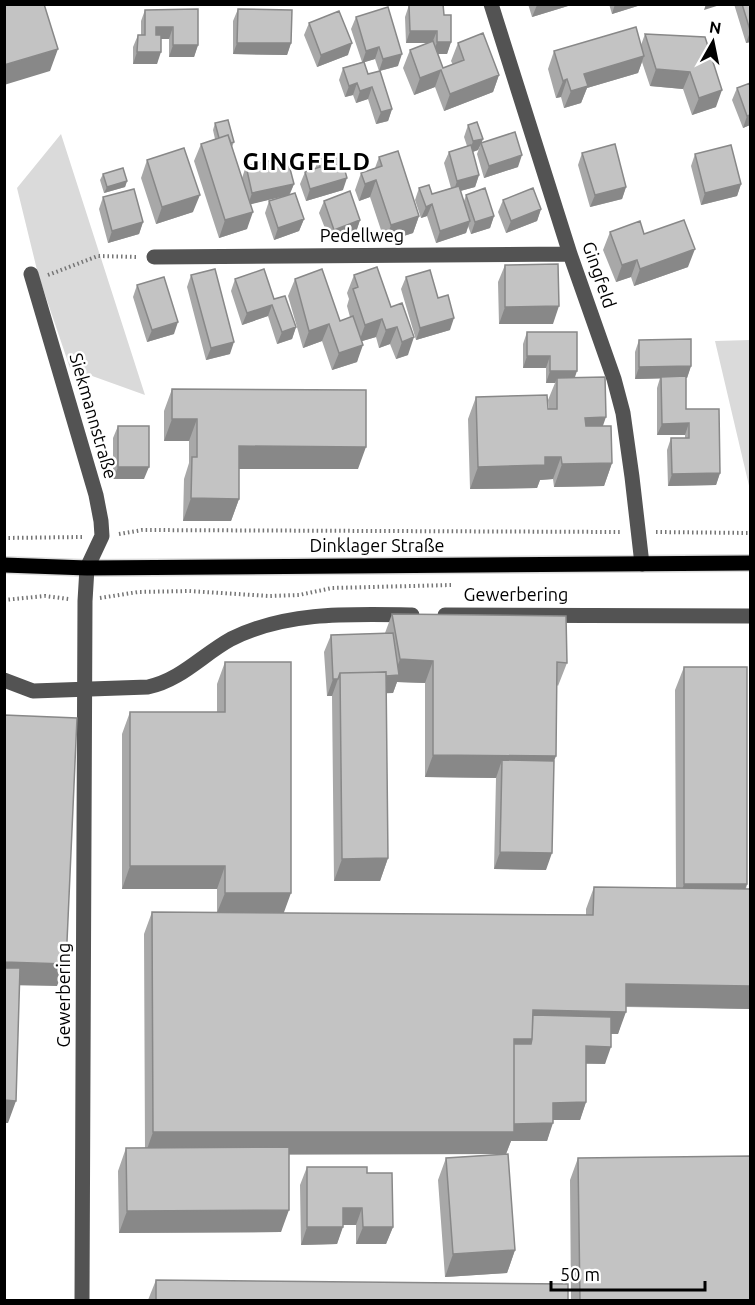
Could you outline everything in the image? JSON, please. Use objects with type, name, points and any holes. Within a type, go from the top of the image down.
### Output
[{"type":"main road","name":"Dinklager Straße","points":[[4,565],[87,568],[750,563]]},
{"type":"street","name":"Gingfeld","points":[[491,4],[570,254],[614,379],[623,413],[642,564]]},
{"type":"street","name":"Pedellweg","points":[[154,257],[570,254]]},
{"type":"street","name":"Siekmannstraße","points":[[32,277],[96,495],[102,536]]},
{"type":"street","points":[[87,568],[102,536]]},
{"type":"street","name":"Gewerbering","points":[[82,1300],[84,690],[87,568]]},
{"type":"street","name":"Gewerbering","points":[[84,690],[148,687],[166,683],[230,640],[265,625],[299,618],[338,614],[750,616]]},
{"type":"street","points":[[4,680],[33,691],[84,690]]},
{"type":"path","points":[[32,277],[98,256],[154,257]]},
{"type":"path","points":[[4,538],[102,536],[142,530],[750,532]]},
{"type":"path","points":[[4,600],[45,596],[85,601],[138,592],[269,596],[298,595],[332,588],[455,585]]},
{"type":"shaded area","points":[[61,134],[145,395],[70,368],[38,274],[17,188]]},
{"type":"shaded area","points":[[750,340],[750,490],[715,341]]},
{"type":"building","points":[[4,4],[44,4],[58,49],[4,65]]},
{"type":"building","points":[[443,4],[444,15],[451,15],[451,42],[437,42],[437,31],[410,31],[409,5]]},
{"type":"building","points":[[742,4],[750,4],[750,30]]},
{"type":"building","points":[[388,7],[402,54],[383,59],[379,47],[366,51],[356,17]]},
{"type":"building","points":[[198,9],[198,45],[173,45],[173,27],[156,27],[156,35],[161,35],[161,52],[137,52],[138,35],[145,35],[145,10]]},
{"type":"building","points":[[238,9],[292,10],[291,43],[237,43]]},
{"type":"building","points":[[339,11],[352,43],[321,55],[309,23]]},
{"type":"building","points":[[636,27],[644,56],[584,74],[588,86],[571,91],[567,79],[563,81],[554,51]]},
{"type":"building","points":[[483,33],[499,75],[450,94],[441,70],[420,78],[410,50],[433,41],[443,68],[464,60],[458,43]]},
{"type":"building","points":[[645,34],[705,37],[722,90],[699,98],[690,72],[656,69]]},
{"type":"building","points":[[364,62],[368,74],[380,71],[392,109],[381,112],[372,87],[360,91],[357,83],[349,86],[343,68]]},
{"type":"building","points":[[750,83],[750,115],[747,116],[737,88]]},
{"type":"building","points":[[228,120],[234,142],[231,143],[228,135],[219,138],[215,123]]},
{"type":"building","points":[[477,122],[483,139],[473,141],[468,125]]},
{"type":"building","points":[[515,132],[522,155],[489,166],[481,143]]},
{"type":"building","points":[[228,135],[253,212],[225,220],[201,144]]},
{"type":"building","points":[[615,144],[626,187],[595,195],[582,153]]},
{"type":"building","points":[[471,145],[479,175],[457,181],[449,152]]},
{"type":"building","points":[[731,145],[741,184],[705,193],[695,154]]},
{"type":"building","points":[[184,148],[200,195],[162,207],[147,160]]},
{"type":"building","points":[[398,151],[419,216],[391,225],[376,180],[365,184],[361,173],[382,166],[379,157]]},
{"type":"building","points":[[340,153],[347,178],[310,189],[305,172],[320,167],[318,160]]},
{"type":"building","points":[[287,157],[294,184],[252,193],[246,166]]},
{"type":"building","points":[[123,168],[127,181],[107,187],[103,174]]},
{"type":"building","points":[[429,185],[432,194],[459,186],[470,221],[440,231],[432,204],[426,207],[419,188]]},
{"type":"building","points":[[485,188],[494,216],[475,222],[466,195]]},
{"type":"building","points":[[533,188],[541,209],[511,221],[503,200]]},
{"type":"building","points":[[134,189],[143,222],[112,231],[103,197]]},
{"type":"building","points":[[350,191],[360,220],[334,230],[324,201]]},
{"type":"building","points":[[295,193],[304,219],[278,228],[269,201]]},
{"type":"building","points":[[684,220],[695,249],[640,269],[637,260],[622,265],[610,232],[640,221],[644,234]]},
{"type":"building","points":[[558,264],[559,306],[505,307],[505,265]]},
{"type":"building","points":[[377,267],[391,307],[402,303],[414,337],[402,342],[397,327],[386,330],[382,319],[365,325],[353,289],[358,287],[354,275]]},
{"type":"building","points":[[215,269],[234,342],[211,348],[191,275]]},
{"type":"building","points":[[264,269],[274,299],[285,296],[296,327],[282,332],[272,305],[247,313],[235,279]]},
{"type":"building","points":[[322,269],[340,321],[353,316],[363,345],[339,353],[329,324],[309,331],[295,279]]},
{"type":"building","points":[[430,270],[438,298],[448,295],[454,318],[420,328],[406,277]]},
{"type":"building","points":[[164,277],[178,322],[152,330],[137,285]]},
{"type":"building","points":[[527,332],[577,332],[577,371],[550,371],[550,356],[527,356]]},
{"type":"building","points":[[691,339],[691,366],[639,367],[639,340]]},
{"type":"building","points":[[686,376],[686,409],[719,409],[720,473],[672,474],[671,438],[689,438],[689,423],[662,424],[661,377]]},
{"type":"building","points":[[605,377],[606,417],[585,418],[586,426],[611,426],[612,463],[562,464],[561,457],[545,457],[545,465],[478,467],[476,397],[547,395],[548,409],[557,409],[557,378]]},
{"type":"building","points":[[172,389],[366,390],[366,447],[239,446],[239,499],[191,498],[192,457],[197,457],[197,419],[172,419]]},
{"type":"building","points":[[118,426],[149,426],[149,467],[118,467]]},
{"type":"building","points":[[392,614],[566,616],[567,663],[557,662],[556,756],[433,755],[433,661],[400,659]]},
{"type":"building","points":[[393,633],[399,675],[386,676],[386,672],[340,673],[338,679],[333,679],[331,635]]},
{"type":"building","points":[[225,662],[291,662],[291,893],[225,893],[225,866],[130,866],[130,712],[225,712]]},
{"type":"building","points":[[684,667],[747,667],[747,884],[684,884]]},
{"type":"building","points":[[386,672],[388,858],[342,859],[340,673]]},
{"type":"building","points":[[4,715],[77,718],[66,964],[4,962]]},
{"type":"building","points":[[502,760],[554,761],[552,853],[500,852]]},
{"type":"building","points":[[594,887],[750,889],[750,986],[626,984],[626,1012],[533,1010],[532,1039],[514,1039],[514,1132],[153,1132],[152,912],[593,915]]},
{"type":"building","points":[[4,968],[20,968],[16,1101],[4,1100]]},
{"type":"building","points":[[533,1015],[611,1017],[611,1047],[586,1046],[586,1102],[553,1103],[553,1123],[514,1124],[514,1044],[531,1044]]},
{"type":"building","points":[[289,1147],[289,1210],[127,1211],[126,1148]]},
{"type":"building","points":[[508,1154],[515,1250],[453,1254],[446,1158]]},
{"type":"building","points":[[750,1156],[750,1300],[580,1300],[578,1158]]},
{"type":"building","points":[[307,1167],[367,1167],[367,1173],[392,1173],[393,1227],[363,1227],[362,1208],[343,1208],[343,1227],[307,1227]]},
{"type":"building","points":[[156,1280],[568,1284],[568,1300],[156,1300]]},
{"type":"district","name":"GINGFELD","points":[[307,162]]}]
